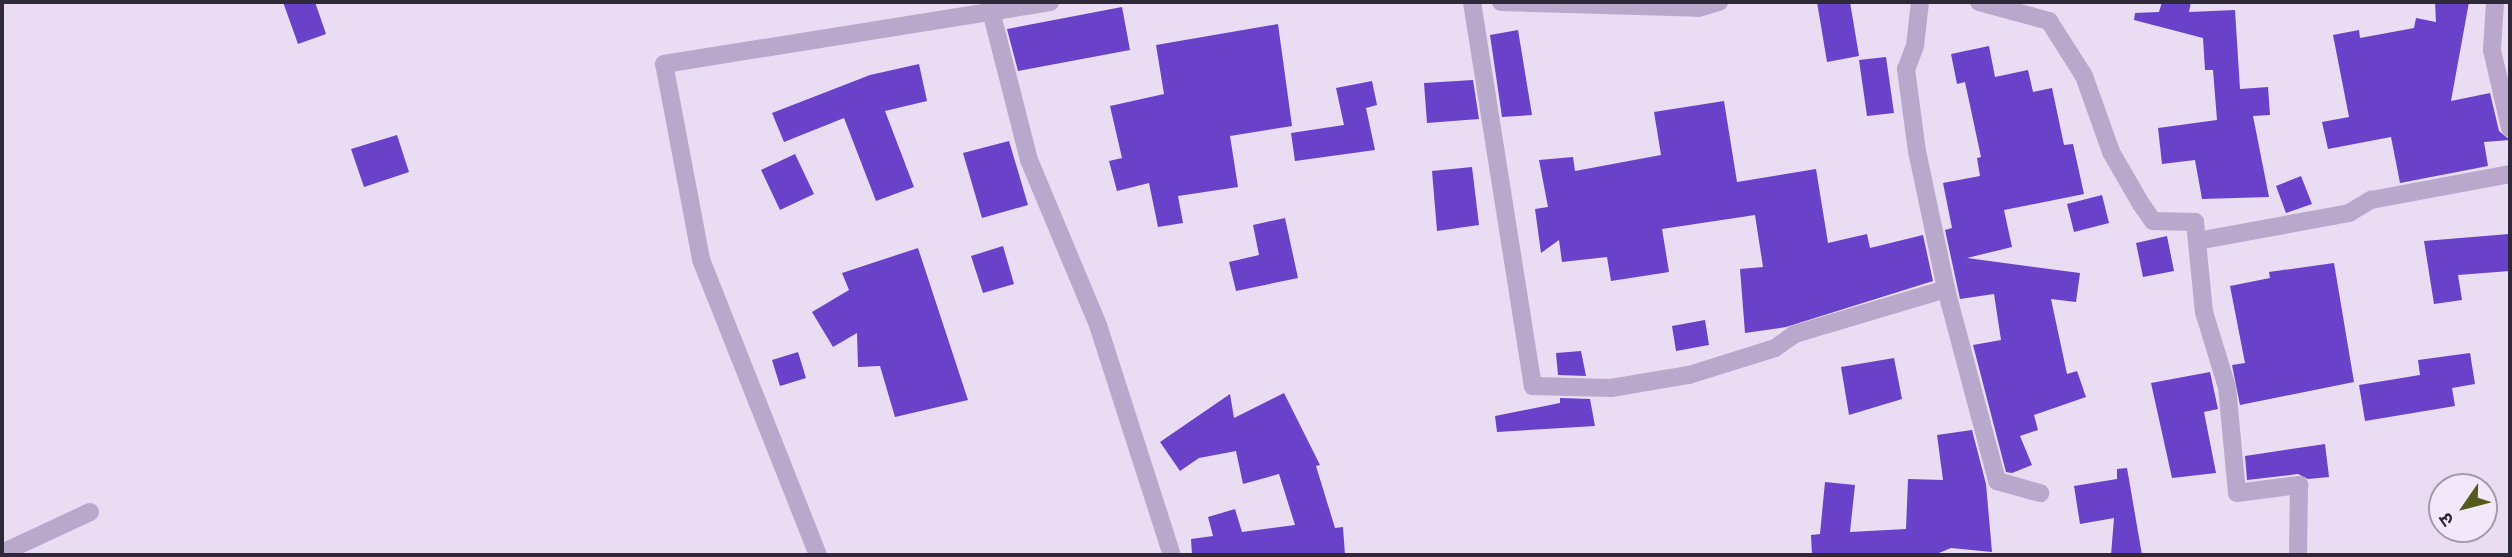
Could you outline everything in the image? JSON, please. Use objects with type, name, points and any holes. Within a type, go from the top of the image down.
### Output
[{"type":"street","points":[[818,555],[701,260],[664,64],[1050,2]]},
{"type":"street","points":[[1472,2],[1533,386],[1611,388],[1689,375],[1774,348],[1795,334],[1946,289]]},
{"type":"street","points":[[1501,2],[1698,8],[1719,2]]},
{"type":"street","points":[[1920,2],[1915,46],[1906,69],[1917,151],[1946,289],[1997,481],[2040,493]]},
{"type":"street","points":[[1979,2],[2049,20],[2084,76],[2111,152],[2153,221],[2195,222],[2204,312],[2227,387],[2237,493],[2300,485],[2298,555]]},
{"type":"street","points":[[2495,2],[2492,50],[2510,128]]},
{"type":"street","points":[[991,11],[1029,160],[1098,325],[1172,555]]},
{"type":"street","points":[[2197,241],[2349,213],[2371,200],[2510,174]]},
{"type":"street","points":[[2,553],[90,512]]},
{"type":"building","points":[[283,2],[315,2],[326,34],[298,44]]},
{"type":"building","points":[[1817,2],[1850,2],[1859,56],[1827,62]]},
{"type":"building","points":[[2162,2],[2191,2],[2189,12],[2235,10],[2240,89],[2268,87],[2270,115],[2253,116],[2269,197],[2202,199],[2195,160],[2162,164],[2158,128],[2217,120],[2213,70],[2205,70],[2203,38],[2134,20],[2135,13],[2159,12]]},
{"type":"building","points":[[2435,2],[2469,2],[2451,101],[2490,93],[2499,131],[2510,140],[2484,142],[2488,166],[2400,183],[2391,137],[2328,149],[2322,122],[2349,117],[2333,35],[2359,30],[2360,38],[2414,28],[2416,18],[2436,22]]},
{"type":"building","points":[[1122,7],[1130,50],[1018,71],[1007,29]]},
{"type":"building","points":[[1278,24],[1292,126],[1230,136],[1238,187],[1178,196],[1183,223],[1158,227],[1149,183],[1117,191],[1109,161],[1122,158],[1110,106],[1164,94],[1156,45]]},
{"type":"building","points":[[1518,30],[1532,115],[1502,117],[1490,35]]},
{"type":"building","points":[[1989,46],[1995,77],[2028,70],[2033,92],[2052,88],[2064,145],[2073,144],[2084,194],[2004,210],[2012,247],[1967,258],[2080,273],[2076,302],[2051,299],[2067,374],[2077,371],[2086,397],[2034,415],[2038,430],[2020,436],[2032,465],[2012,473],[2006,472],[1973,345],[2001,340],[1994,294],[1960,299],[1945,230],[1952,228],[1943,183],[1980,176],[1977,158],[1981,157],[1965,82],[1957,84],[1951,54]]},
{"type":"building","points":[[1886,57],[1894,113],[1867,116],[1859,60]]},
{"type":"building","points":[[919,64],[927,101],[885,111],[914,187],[876,201],[844,118],[784,142],[772,113],[870,75]]},
{"type":"building","points":[[1473,80],[1479,119],[1427,123],[1424,83]]},
{"type":"building","points":[[1372,81],[1377,105],[1366,108],[1375,150],[1295,161],[1291,133],[1344,125],[1336,88]]},
{"type":"building","points":[[1724,101],[1737,182],[1816,169],[1828,243],[1867,234],[1870,248],[1923,235],[1933,281],[1786,327],[1745,333],[1740,269],[1763,267],[1755,215],[1662,229],[1669,272],[1611,281],[1607,257],[1562,262],[1559,240],[1541,253],[1535,209],[1548,207],[1539,160],[1573,157],[1575,171],[1661,155],[1654,112]]},
{"type":"building","points":[[397,135],[409,172],[364,187],[351,149]]},
{"type":"building","points":[[1009,141],[1028,205],[982,218],[963,153]]},
{"type":"building","points":[[795,154],[814,194],[780,210],[761,170]]},
{"type":"building","points":[[1472,167],[1479,225],[1437,231],[1432,171]]},
{"type":"building","points":[[2301,176],[2312,204],[2286,213],[2276,186]]},
{"type":"building","points":[[2102,195],[2109,223],[2074,232],[2067,204]]},
{"type":"building","points":[[1285,218],[1298,278],[1236,291],[1229,262],[1259,255],[1253,225]]},
{"type":"building","points":[[2509,234],[2510,271],[2458,275],[2462,300],[2434,304],[2424,241]]},
{"type":"building","points":[[2167,236],[2174,271],[2143,277],[2136,243]]},
{"type":"building","points":[[1003,246],[1014,284],[983,293],[971,256]]},
{"type":"building","points":[[918,248],[968,400],[895,417],[880,366],[858,367],[857,333],[833,347],[812,312],[849,290],[842,273]]},
{"type":"building","points":[[2334,263],[2354,382],[2240,405],[2232,365],[2245,363],[2230,286],[2270,278],[2269,272]]},
{"type":"building","points":[[1705,320],[1709,345],[1676,351],[1672,326]]},
{"type":"building","points":[[1581,351],[1586,376],[1558,375],[1556,353]]},
{"type":"building","points":[[798,352],[806,378],[780,386],[772,360]]},
{"type":"building","points":[[2470,353],[2475,384],[2452,388],[2455,406],[2365,421],[2359,385],[2420,375],[2418,360]]},
{"type":"building","points":[[1894,358],[1902,399],[1849,415],[1841,367]]},
{"type":"building","points":[[2210,372],[2218,409],[2204,412],[2216,473],[2172,478],[2151,383]]},
{"type":"building","points":[[1284,393],[1320,465],[1316,466],[1335,528],[1343,527],[1345,555],[1192,555],[1191,539],[1213,536],[1208,517],[1235,509],[1242,532],[1295,525],[1279,474],[1243,484],[1236,451],[1199,458],[1180,471],[1160,442],[1230,394],[1234,418]]},
{"type":"building","points":[[1560,398],[1590,399],[1595,426],[1497,432],[1495,416],[1560,403]]},
{"type":"building","points":[[1972,430],[1986,484],[1992,552],[1951,548],[1934,555],[1812,555],[1811,535],[1820,534],[1825,482],[1855,485],[1850,532],[1906,529],[1908,479],[1943,480],[1937,435]]},
{"type":"building","points":[[2325,444],[2329,477],[2308,479],[2298,474],[2247,480],[2245,456]]},
{"type":"building","points":[[2127,468],[2142,555],[2111,555],[2114,518],[2080,524],[2074,486],[2117,479],[2117,469]]}]
